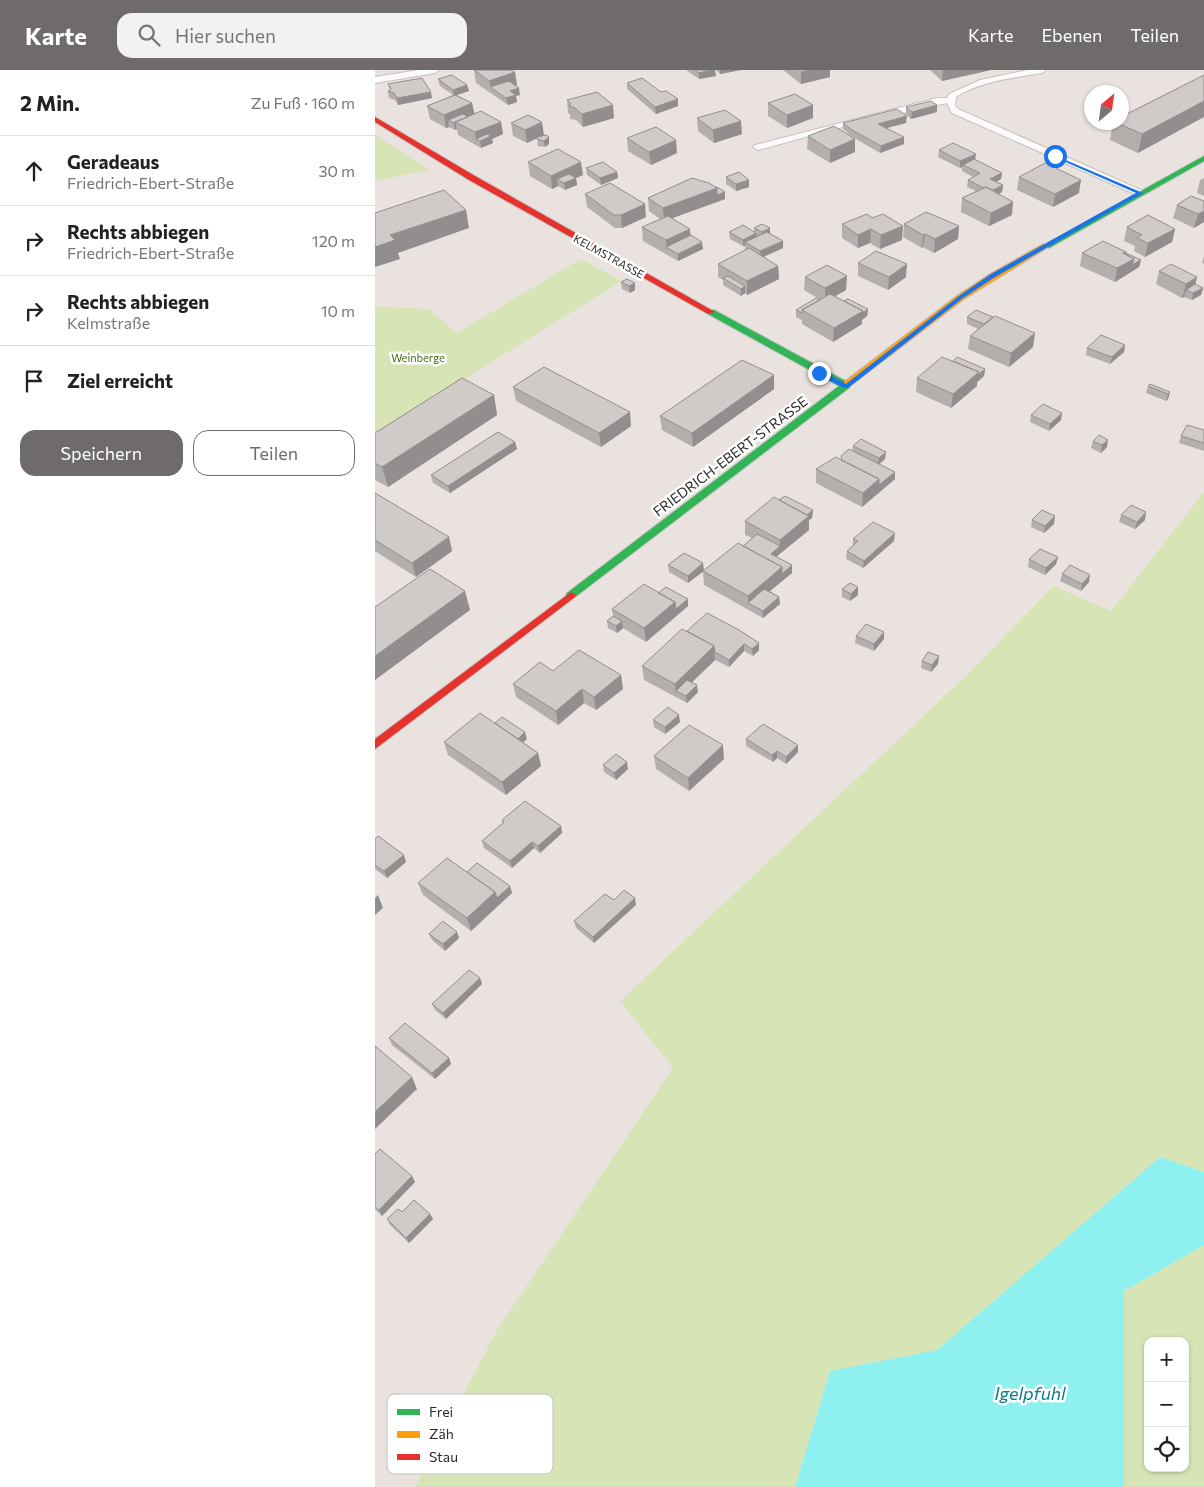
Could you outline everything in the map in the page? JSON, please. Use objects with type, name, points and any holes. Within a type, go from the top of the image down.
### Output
[{"type":"street","name":"KELMSTRASSE","points":[[375,119],[472,178],[609,256],[846,386]]},
{"type":"street","name":"FRIEDRICH-EBERT-STRASSE","points":[[375,745],[961,297],[993,276],[1204,158]]},
{"type":"lane","points":[[375,80],[435,70]]},
{"type":"lane","points":[[950,100],[960,90],[976,84],[1042,70]]},
{"type":"lane","points":[[758,147],[843,124],[937,101],[950,100]]},
{"type":"lane","points":[[950,100],[955,111],[1140,193]]},
{"type":"green space","points":[[375,135],[430,170],[375,181]]},
{"type":"green space","name":"Weinberge","points":[[581,259],[622,281],[375,435],[375,306],[429,309],[457,333]]},
{"type":"green space","points":[[1204,492],[1204,1172],[1160,1157],[937,1350],[830,1371],[795,1487],[415,1487],[422,1474],[553,1474],[553,1394],[464,1394],[497,1330],[673,1068],[620,1001],[967,675],[1054,586],[1111,611]]},
{"type":"green space","points":[[1204,1245],[1204,1487],[1124,1487],[1124,1291]]},
{"type":"water","name":"Igelpfuhl","points":[[1160,1157],[1204,1172],[1204,1245],[1124,1291],[1124,1487],[795,1487],[830,1371],[937,1350]]},
{"type":"building","points":[[474,70],[512,70],[515,72],[489,81]]},
{"type":"building","points":[[695,70],[711,70],[699,73]]},
{"type":"building","points":[[452,75],[467,85],[453,90],[438,79]]},
{"type":"building","points":[[1204,75],[1204,101],[1142,134],[1129,128],[1129,113]]},
{"type":"building","points":[[422,78],[431,92],[397,98],[394,93],[388,91],[391,89],[388,84]]},
{"type":"building","points":[[642,78],[661,92],[666,91],[678,99],[655,107],[627,83]]},
{"type":"building","points":[[509,81],[519,88],[510,91],[516,95],[506,98],[490,87]]},
{"type":"building","points":[[597,92],[613,105],[582,114],[569,106],[571,104],[567,100]]},
{"type":"building","points":[[795,94],[813,105],[787,115],[768,103]]},
{"type":"building","points":[[455,95],[472,103],[444,115],[427,106]]},
{"type":"building","points":[[931,101],[937,105],[912,112],[906,107]]},
{"type":"building","points":[[897,109],[907,116],[878,124],[904,137],[881,146],[843,123]]},
{"type":"building","points":[[725,110],[741,121],[713,130],[697,118]]},
{"type":"building","points":[[481,111],[501,122],[475,132],[455,122]]},
{"type":"building","points":[[463,114],[468,117],[454,123],[448,120]]},
{"type":"building","points":[[528,115],[542,122],[525,130],[511,123]]},
{"type":"building","points":[[834,126],[855,139],[830,150],[808,136]]},
{"type":"building","points":[[656,127],[676,140],[649,152],[627,138]]},
{"type":"building","points":[[487,134],[491,136],[480,141],[476,139]]},
{"type":"building","points":[[546,135],[549,137],[544,141],[537,139],[537,137]]},
{"type":"building","points":[[953,143],[976,154],[960,161],[939,150]]},
{"type":"building","points":[[558,149],[581,162],[551,176],[528,162]]},
{"type":"building","points":[[974,159],[1002,173],[990,179],[1003,185],[993,190],[968,180],[980,173],[963,165]]},
{"type":"building","points":[[603,162],[617,172],[600,178],[586,168]]},
{"type":"building","points":[[1045,163],[1081,180],[1055,194],[1019,177]]},
{"type":"building","points":[[739,172],[749,180],[736,184],[726,177]]},
{"type":"building","points":[[569,174],[576,178],[564,183],[557,179]]},
{"type":"building","points":[[692,178],[709,183],[717,188],[663,208],[648,198]]},
{"type":"building","points":[[610,183],[645,204],[621,215],[614,215],[585,194]]},
{"type":"building","points":[[717,187],[725,192],[717,195],[717,188],[715,188]]},
{"type":"building","points":[[986,187],[1013,202],[991,213],[962,198]]},
{"type":"building","points":[[444,190],[466,210],[390,235],[395,240],[375,247],[375,213]]},
{"type":"building","points":[[1191,196],[1204,201],[1204,211],[1198,214],[1177,205]]},
{"type":"building","points":[[926,212],[959,226],[935,239],[925,234],[923,235],[904,224]]},
{"type":"building","points":[[867,214],[872,218],[883,214],[903,226],[881,235],[871,229],[858,235],[842,224]]},
{"type":"building","points":[[1148,215],[1175,229],[1148,243],[1137,238],[1142,235],[1127,227]]},
{"type":"building","points":[[668,216],[690,229],[666,240],[642,227]]},
{"type":"building","points":[[762,224],[770,228],[762,232],[754,228]]},
{"type":"building","points":[[743,225],[756,233],[743,240],[729,232]]},
{"type":"building","points":[[767,232],[783,241],[760,251],[745,242]]},
{"type":"building","points":[[691,235],[702,242],[678,254],[666,247]]},
{"type":"building","points":[[1103,241],[1126,252],[1123,253],[1134,259],[1117,268],[1082,253]]},
{"type":"building","points":[[749,248],[778,266],[747,281],[718,264]]},
{"type":"building","points":[[876,251],[907,264],[889,277],[858,263]]},
{"type":"building","points":[[1126,253],[1141,260],[1132,265],[1134,259]]},
{"type":"building","points":[[1171,264],[1197,277],[1186,284],[1159,271]]},
{"type":"building","points":[[827,265],[847,276],[825,288],[805,277]]},
{"type":"building","points":[[728,276],[745,286],[741,289],[723,278]]},
{"type":"building","points":[[627,279],[635,283],[629,286],[621,282]]},
{"type":"building","points":[[1195,284],[1203,288],[1193,293],[1186,290]]},
{"type":"building","points":[[830,294],[863,311],[834,328],[802,310]]},
{"type":"building","points":[[816,298],[820,300],[802,310],[802,313],[796,310]]},
{"type":"building","points":[[848,299],[868,309],[863,313],[863,311],[844,301]]},
{"type":"building","points":[[976,310],[993,317],[984,324],[967,317]]},
{"type":"building","points":[[995,316],[1035,333],[1011,353],[970,336]]},
{"type":"building","points":[[1101,335],[1125,345],[1112,357],[1087,348]]},
{"type":"building","points":[[942,357],[979,372],[953,394],[917,378]]},
{"type":"building","points":[[957,357],[985,369],[978,375],[979,372],[953,361]]},
{"type":"building","points":[[742,360],[774,375],[692,433],[660,416]]},
{"type":"building","points":[[544,367],[630,412],[599,433],[513,387]]},
{"type":"building","points":[[462,378],[494,395],[382,467],[375,463],[375,433]]},
{"type":"building","points":[[1150,384],[1170,392],[1168,394],[1148,386]]},
{"type":"building","points":[[1043,404],[1062,413],[1050,424],[1031,415]]},
{"type":"building","points":[[1187,425],[1204,430],[1204,443],[1181,436]]},
{"type":"building","points":[[498,432],[515,442],[448,486],[431,475]]},
{"type":"building","points":[[1099,435],[1108,440],[1102,445],[1093,441]]},
{"type":"building","points":[[861,439],[886,452],[879,458],[853,446]]},
{"type":"building","points":[[849,449],[895,472],[879,485],[879,479],[841,460],[841,456]]},
{"type":"building","points":[[836,457],[879,479],[863,493],[816,469]]},
{"type":"building","points":[[375,493],[449,537],[412,563],[375,540]]},
{"type":"building","points":[[785,496],[813,510],[807,515],[779,500]]},
{"type":"building","points":[[774,497],[809,516],[780,540],[745,521]]},
{"type":"building","points":[[1131,505],[1146,512],[1137,522],[1121,515]]},
{"type":"building","points":[[1042,510],[1055,516],[1045,526],[1032,520]]},
{"type":"building","points":[[873,522],[895,533],[864,561],[847,551],[858,541],[853,539]]},
{"type":"building","points":[[757,534],[780,546],[771,554],[792,565],[782,574],[782,567],[743,546]]},
{"type":"building","points":[[738,543],[782,567],[748,596],[703,571]]},
{"type":"building","points":[[1040,549],[1058,557],[1046,568],[1029,559]]},
{"type":"building","points":[[684,553],[703,563],[688,576],[668,565]]},
{"type":"building","points":[[1070,565],[1090,575],[1082,584],[1062,574]]},
{"type":"building","points":[[430,569],[465,591],[375,656],[375,607]]},
{"type":"building","points":[[850,583],[858,587],[851,594],[842,589]]},
{"type":"building","points":[[644,584],[675,602],[644,628],[612,609]]},
{"type":"building","points":[[666,587],[688,599],[676,609],[675,602],[658,593]]},
{"type":"building","points":[[764,589],[779,597],[763,611],[748,603]]},
{"type":"building","points":[[707,613],[759,643],[752,649],[744,644],[729,660],[715,652],[714,646],[687,631]]},
{"type":"building","points":[[613,616],[622,621],[616,626],[607,621]]},
{"type":"building","points":[[866,624],[884,632],[874,644],[856,636]]},
{"type":"building","points":[[682,629],[714,646],[675,684],[642,666]]},
{"type":"building","points":[[579,650],[621,675],[594,697],[582,689],[556,711],[513,684],[540,662],[553,671]]},
{"type":"building","points":[[928,652],[939,656],[932,665],[922,661]]},
{"type":"building","points":[[687,680],[697,685],[686,696],[676,691]]},
{"type":"building","points":[[668,707],[679,715],[665,727],[653,720]]},
{"type":"building","points":[[480,713],[538,753],[502,782],[444,742]]},
{"type":"building","points":[[502,717],[525,732],[518,739],[495,723]]},
{"type":"building","points":[[763,724],[798,745],[786,757],[777,751],[772,755],[746,739]]},
{"type":"building","points":[[689,725],[723,745],[688,778],[654,756]]},
{"type":"building","points":[[616,754],[627,762],[614,773],[603,765]]},
{"type":"building","points":[[525,801],[561,826],[538,846],[532,842],[510,861],[482,841],[504,822],[502,820]]},
{"type":"building","points":[[378,836],[404,855],[384,871],[375,865],[375,839]]},
{"type":"building","points":[[447,858],[495,892],[467,918],[418,883]]},
{"type":"building","points":[[477,863],[510,886],[497,898],[495,892],[467,872]]},
{"type":"building","points":[[624,890],[635,898],[593,937],[574,921],[605,894],[614,900]]},
{"type":"building","points":[[443,921],[457,932],[443,944],[429,934]]},
{"type":"building","points":[[469,970],[480,978],[443,1013],[432,1004]]},
{"type":"building","points":[[405,1023],[449,1058],[432,1073],[389,1038]]},
{"type":"building","points":[[375,1046],[412,1077],[375,1112]]},
{"type":"building","points":[[380,1149],[412,1176],[379,1210],[375,1207],[375,1154]]},
{"type":"building","points":[[414,1200],[430,1214],[406,1238],[387,1219],[398,1209],[402,1212]]},
{"type":"traffic: fast","points":[[1046,246],[1204,158]]},
{"type":"traffic: fast","points":[[711,312],[846,386]]},
{"type":"traffic: fast","points":[[571,595],[847,384]]},
{"type":"traffic: slow","points":[[847,384],[961,297],[993,276],[1046,246]]},
{"type":"traffic: jam","points":[[375,119],[472,178],[711,312]]},
{"type":"traffic: jam","points":[[375,745],[571,595]]},
{"type":"route","points":[[819,373],[846,386],[961,297],[993,276],[1140,193],[1055,156]]}]
